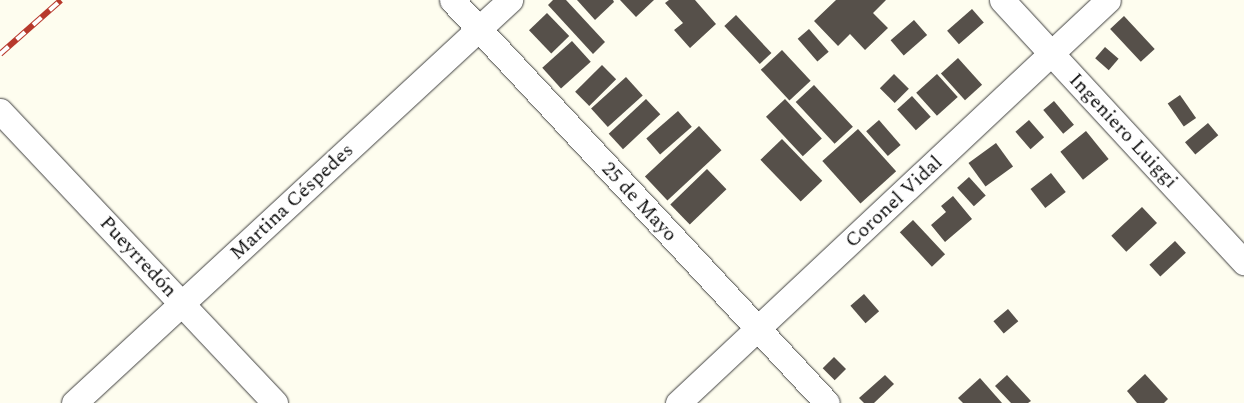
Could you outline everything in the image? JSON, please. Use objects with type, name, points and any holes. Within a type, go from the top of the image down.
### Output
[{"type":"street","name":"25 de Mayo","points":[[452,0],[827,403]]},
{"type":"street","name":"Martina Céspedes","points":[[74,403],[510,0]]},
{"type":"street","name":"Ingeniero Luiggi","points":[[1002,0],[1244,262]]},
{"type":"street","name":"Coronel Vidal","points":[[678,403],[759,330],[1108,0]]},
{"type":"street","name":"Pueyrredón","points":[[0,111],[275,403]]},
{"type":"building","points":[[553,0],[566,0],[605,42],[593,54],[548,5]]},
{"type":"building","points":[[577,0],[613,0],[614,2],[595,20]]},
{"type":"building","points":[[620,0],[654,0],[636,17]]},
{"type":"building","points":[[669,0],[695,0],[716,24],[690,48],[674,30],[683,23],[665,3]]},
{"type":"building","points":[[836,0],[886,0],[873,13],[888,28],[865,50],[850,34],[838,46],[814,21]]},
{"type":"building","points":[[972,9],[984,23],[959,44],[947,31]]},
{"type":"building","points":[[547,13],[569,36],[551,53],[529,30]]},
{"type":"building","points":[[736,15],[771,53],[760,64],[724,26]]},
{"type":"building","points":[[1124,16],[1155,49],[1141,62],[1110,29]]},
{"type":"building","points":[[914,20],[927,35],[904,55],[891,40]]},
{"type":"building","points":[[809,29],[829,52],[817,61],[798,39]]},
{"type":"building","points":[[572,41],[591,62],[561,89],[542,68]]},
{"type":"building","points":[[1105,47],[1119,59],[1109,70],[1095,58]]},
{"type":"building","points":[[782,50],[811,81],[789,100],[761,70]]},
{"type":"building","points":[[958,58],[982,85],[965,100],[941,73]]},
{"type":"building","points":[[602,65],[616,79],[589,106],[575,92]]},
{"type":"building","points":[[894,74],[909,89],[895,103],[880,88]]},
{"type":"building","points":[[937,74],[958,97],[937,116],[916,93]]},
{"type":"building","points":[[626,77],[643,96],[608,127],[591,108]]},
{"type":"building","points":[[814,85],[853,127],[835,144],[796,102]]},
{"type":"building","points":[[1180,95],[1196,118],[1184,127],[1168,104]]},
{"type":"building","points":[[912,96],[931,117],[916,130],[897,109]]},
{"type":"building","points":[[646,99],[660,114],[623,149],[609,134]]},
{"type":"building","points":[[785,99],[822,138],[803,156],[766,117]]},
{"type":"building","points":[[1054,101],[1074,125],[1063,134],[1043,110]]},
{"type":"building","points":[[678,111],[692,127],[660,154],[646,139]]},
{"type":"building","points":[[879,120],[901,145],[888,156],[866,131]]},
{"type":"building","points":[[1029,120],[1044,137],[1031,149],[1015,132]]},
{"type":"building","points":[[1208,123],[1218,135],[1195,155],[1185,142]]},
{"type":"building","points":[[699,126],[722,150],[667,201],[645,176]]},
{"type":"building","points":[[858,129],[896,171],[860,203],[822,161]]},
{"type":"building","points":[[1086,131],[1109,159],[1083,180],[1060,152]]},
{"type":"building","points":[[782,139],[822,181],[801,202],[760,160]]},
{"type":"building","points":[[996,143],[1013,166],[986,186],[968,163]]},
{"type":"building","points":[[707,169],[726,189],[690,225],[670,204]]},
{"type":"building","points":[[1051,173],[1066,192],[1045,208],[1031,189]]},
{"type":"building","points":[[969,177],[986,196],[974,206],[957,188]]},
{"type":"building","points":[[953,196],[972,219],[945,242],[931,225],[946,212],[941,206]]},
{"type":"building","points":[[1142,207],[1157,223],[1126,252],[1111,236]]},
{"type":"building","points":[[913,220],[945,254],[932,267],[900,232]]},
{"type":"building","points":[[1175,241],[1186,253],[1160,277],[1149,265]]},
{"type":"building","points":[[864,294],[879,311],[866,323],[850,306]]},
{"type":"building","points":[[1008,309],[1018,321],[1004,333],[993,321]]},
{"type":"building","points":[[834,357],[846,369],[835,380],[823,368]]},
{"type":"building","points":[[1145,374],[1168,399],[1164,403],[1137,403],[1127,391]]},
{"type":"building","points":[[885,375],[894,384],[874,403],[864,403],[859,398]]},
{"type":"building","points":[[1007,375],[1031,401],[1028,403],[1011,403],[995,386]]},
{"type":"building","points":[[980,378],[1002,403],[963,403],[958,398]]},
{"type":"railway","points":[[0,54],[61,0]]}]
